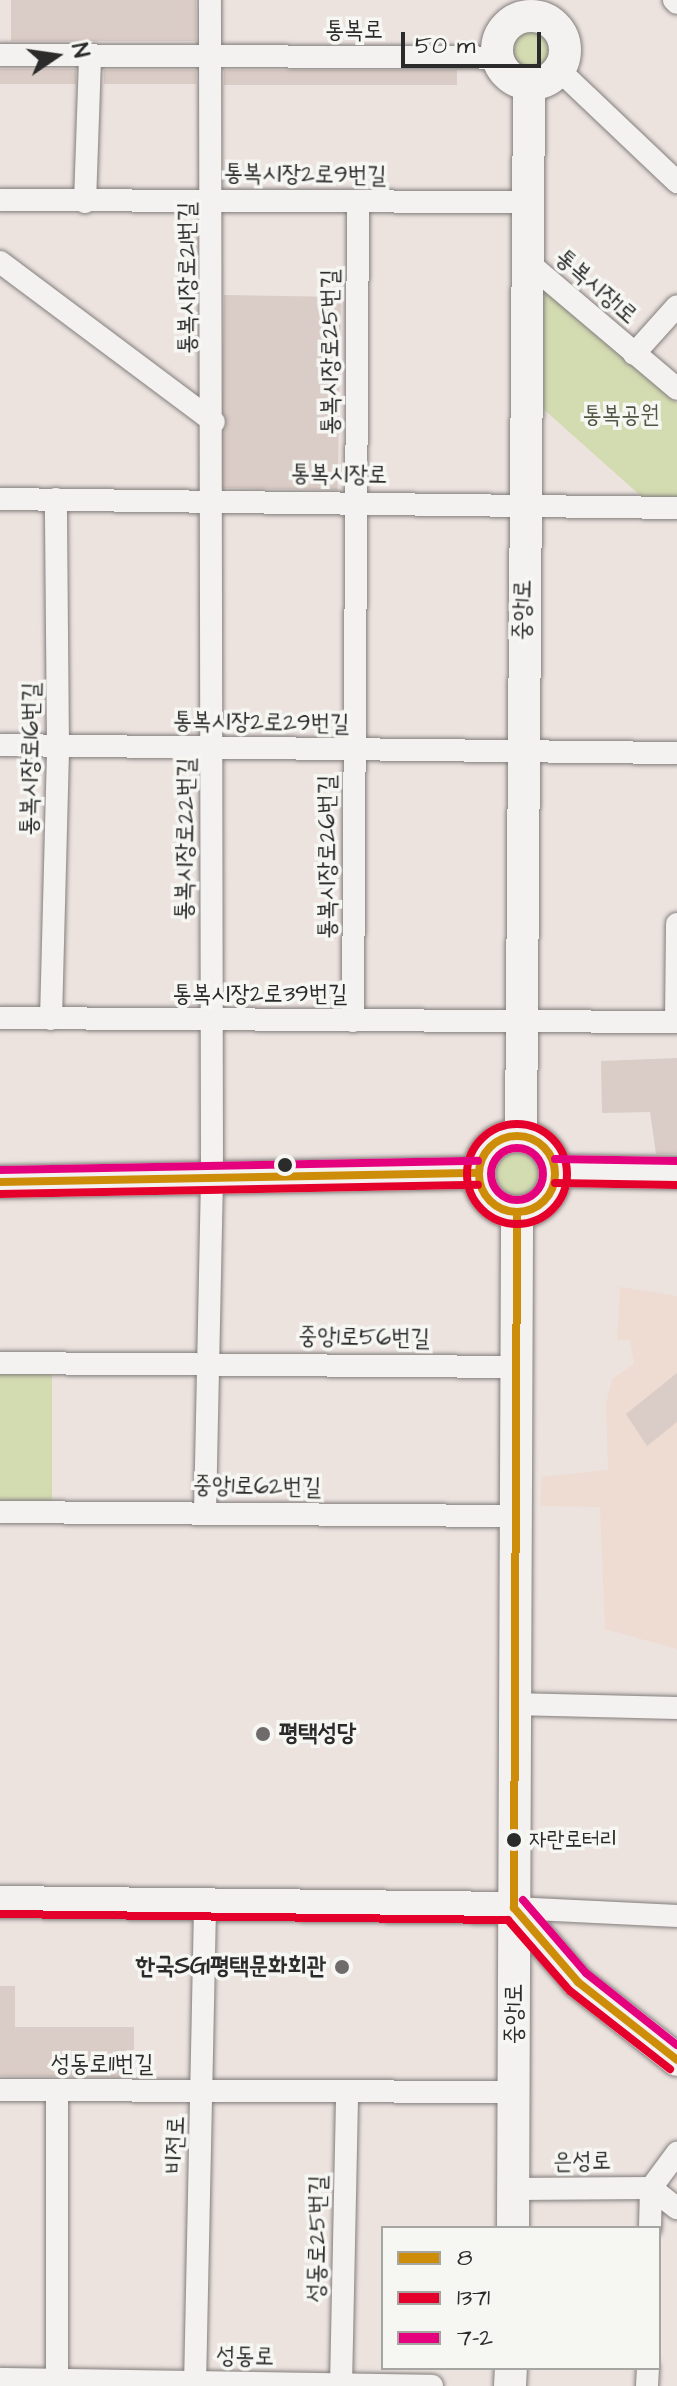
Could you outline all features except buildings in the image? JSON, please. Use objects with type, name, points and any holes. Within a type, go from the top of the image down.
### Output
[{"type":"street","points":[[210,0],[211,56]]},
{"type":"street","points":[[547,8],[563,40],[559,70],[529,85],[509,77],[498,58],[505,28],[522,17],[547,8]]},
{"type":"street","name":"통복로","points":[[0,55],[498,58]]},
{"type":"street","points":[[85,202],[90,56]]},
{"type":"street","name":"통복시장로21번길","points":[[211,56],[213,499]]},
{"type":"street","points":[[559,70],[677,182]]},
{"type":"street","name":"중앙1로","points":[[521,1136],[519,1022],[525,202],[529,85]]},
{"type":"street","name":"통복시장2로9번길","points":[[0,200],[525,202]]},
{"type":"street","name":"통복시장로25번길","points":[[357,501],[358,202]]},
{"type":"street","name":"통복시장1로","points":[[525,260],[677,389]]},
{"type":"street","points":[[0,262],[214,422]]},
{"type":"street","name":"통복시장1로","points":[[634,354],[677,306]]},
{"type":"street","name":"통복시장로","points":[[0,499],[213,499],[677,508]]},
{"type":"street","name":"통복시장로16번길","points":[[51,1019],[58,746],[56,499]]},
{"type":"street","name":"통복시장로22번길","points":[[212,1179],[209,1022],[214,747],[213,499]]},
{"type":"street","name":"통복시장로26번길","points":[[353,1021],[357,501]]},
{"type":"street","name":"통복시장2로29번길","points":[[0,745],[677,753]]},
{"type":"street","points":[[676,1022],[677,924]]},
{"type":"street","name":"통복시장2로39번길","points":[[0,1018],[209,1022],[676,1022]]},
{"type":"street","points":[[521,1136],[548,1151],[555,1171],[545,1200],[517,1213],[489,1201],[478,1173],[492,1145],[521,1136]]},
{"type":"street","points":[[555,1171],[677,1173]]},
{"type":"street","points":[[0,1182],[478,1173]]},
{"type":"street","points":[[205,1513],[211,1362],[212,1179]]},
{"type":"street","name":"중앙1로","points":[[513,2226],[513,1516],[517,1213]]},
{"type":"street","name":"중앙1로56번길","points":[[0,1363],[211,1362],[516,1367]]},
{"type":"street","name":"중앙1로62번길","points":[[0,1512],[513,1516]]},
{"type":"street","points":[[513,1704],[677,1708]]},
{"type":"street","points":[[0,1902],[205,1912]]},
{"type":"street","points":[[514,1908],[578,1982],[677,2060]]},
{"type":"street","points":[[0,1919],[205,1912],[514,1908],[677,1916]]},
{"type":"street","name":"비전로","points":[[195,2384],[204,2090],[205,1912]]},
{"type":"street","name":"성동로11번길","points":[[0,2090],[204,2090]]},
{"type":"street","points":[[204,2090],[347,2094],[515,2092]]},
{"type":"street","points":[[57,2091],[57,2380]]},
{"type":"street","name":"성동로25번길","points":[[341,2385],[347,2094]]},
{"type":"street","points":[[650,2226],[651,2188],[677,2153]]},
{"type":"street","points":[[651,2188],[677,2208]]},
{"type":"street","name":"은성로","points":[[514,2189],[651,2188]]},
{"type":"street","name":"성동로","points":[[0,2379],[432,2386]]},
{"type":"shaded area","points":[[620,1287],[677,1296],[677,1649],[605,1629],[600,1507],[540,1506],[542,1477],[608,1470],[606,1404],[612,1379],[634,1364],[630,1340],[617,1340]]},
{"type":"green space","points":[[531,30],[546,36],[552,51],[546,66],[531,72],[516,66],[510,51],[516,36]]},
{"type":"green space","name":"통복공원","points":[[528,277],[677,403],[677,498],[642,497],[531,398]]},
{"type":"green space","points":[[518,1152],[534,1158],[540,1174],[534,1190],[518,1196],[502,1190],[496,1174],[502,1158]]},
{"type":"green space","points":[[0,1374],[52,1374],[52,1504],[0,1504]]},
{"type":"transit line","name":"1371","points":[[517,1124],[536,1128],[553,1138],[563,1155],[567,1174],[563,1193],[553,1210],[536,1220],[517,1224],[498,1220],[481,1210],[471,1193],[467,1174],[471,1155],[481,1138],[498,1128],[517,1124]]},
{"type":"transit line","name":"8","points":[[517,1136],[532,1139],[544,1147],[552,1159],[555,1174],[552,1189],[544,1201],[532,1209],[517,1212],[502,1209],[490,1201],[482,1189],[479,1174],[482,1159],[490,1147],[502,1139],[517,1136]]},
{"type":"transit line","name":"7-2","points":[[517,1148],[536,1155],[543,1174],[536,1193],[517,1200],[498,1193],[491,1174],[498,1155],[517,1148]]},
{"type":"transit line","name":"7-2","points":[[555,1159],[677,1161]]},
{"type":"transit line","name":"7-2","points":[[0,1170],[478,1161]]},
{"type":"transit line","name":"8","points":[[0,1182],[478,1173]]},
{"type":"transit line","name":"1371","points":[[555,1183],[677,1185]]},
{"type":"transit line","name":"1371","points":[[0,1194],[478,1185]]},
{"type":"transit line","name":"8","points":[[517,1213],[514,1908],[578,1982],[677,2060]]},
{"type":"transit line","name":"7-2","points":[[523,1900],[586,1973],[677,2045]]},
{"type":"transit line","name":"1371","points":[[0,1914],[508,1920],[570,1991],[670,2069]]},
{"type":"place","name":"평택성당","points":[[263,1734]]},
{"type":"place","name":"자란로터리","points":[[514,1840]]},
{"type":"place","name":"한국SGI평택문화회관","points":[[342,1967]]}]
